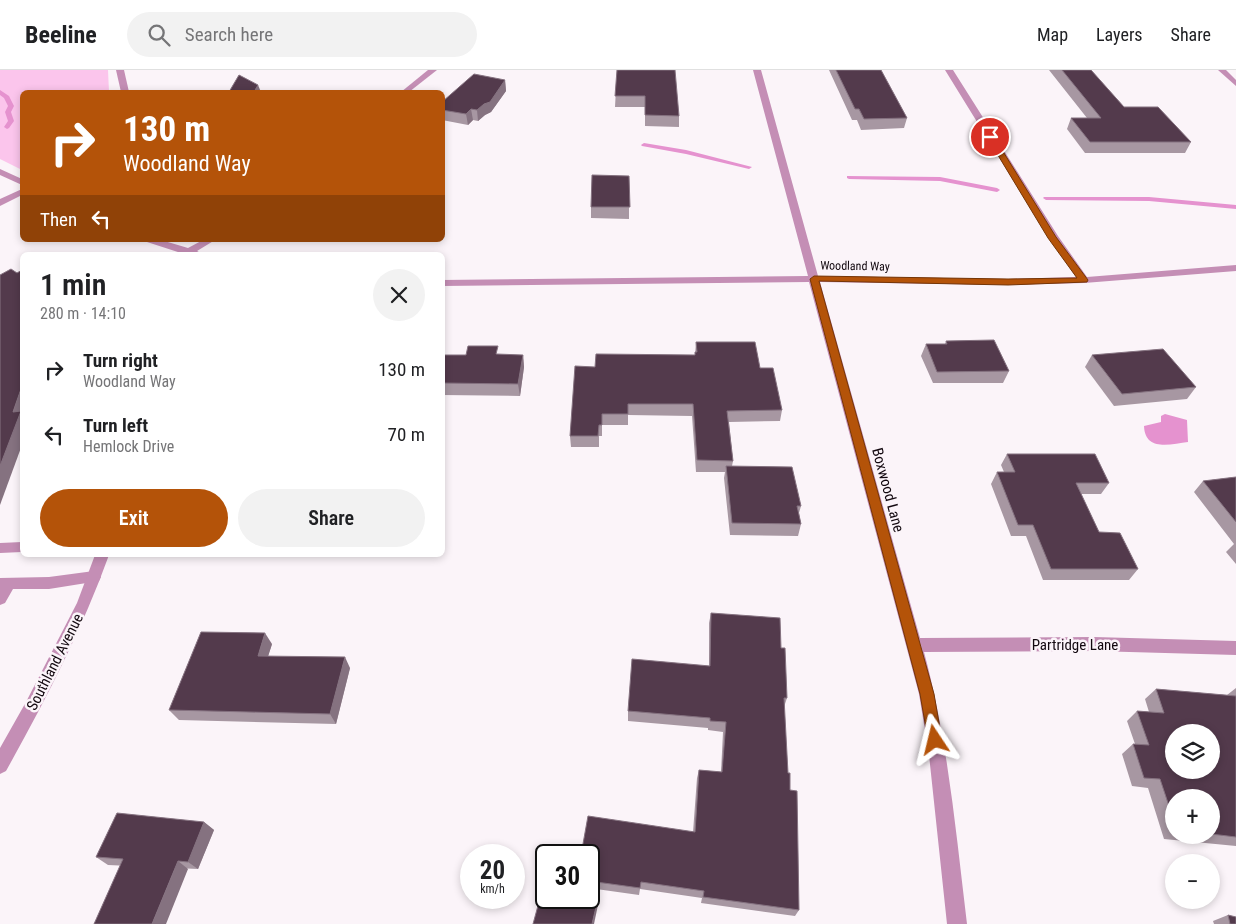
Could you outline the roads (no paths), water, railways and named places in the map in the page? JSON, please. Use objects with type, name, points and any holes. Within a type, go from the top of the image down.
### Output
[{"type":"street","points":[[120,70],[125,90]]},
{"type":"street","points":[[408,90],[433,70]]},
{"type":"street","name":"Boxwood Lane","points":[[757,70],[927,694],[938,755],[957,924]]},
{"type":"street","points":[[949,70],[1053,238],[1084,280]]},
{"type":"street","points":[[1222,70],[1236,84]]},
{"type":"street","points":[[0,172],[20,181]]},
{"type":"street","points":[[0,203],[20,193]]},
{"type":"street","points":[[157,242],[181,252]]},
{"type":"street","points":[[189,252],[207,242]]},
{"type":"street","name":"Woodland Way","points":[[445,283],[814,279],[1008,282],[1084,280],[1236,268]]},
{"type":"street","name":"Southland Avenue","points":[[0,765],[32,708],[84,604],[101,557]]},
{"type":"street","name":"Partridge Lane","points":[[914,646],[1094,644],[1236,648]]},
{"type":"lane","points":[[0,548],[20,547]]},
{"type":"lane","points":[[0,599],[5,584],[49,583],[94,577]]},
{"type":"waterway","points":[[0,92],[7,97],[11,106],[8,112],[11,121],[7,127]]},
{"type":"waterway","points":[[644,145],[686,152],[749,167]]},
{"type":"waterway","points":[[849,177],[940,179],[997,190]]},
{"type":"waterway","points":[[1046,198],[1149,199],[1236,207]]}]
